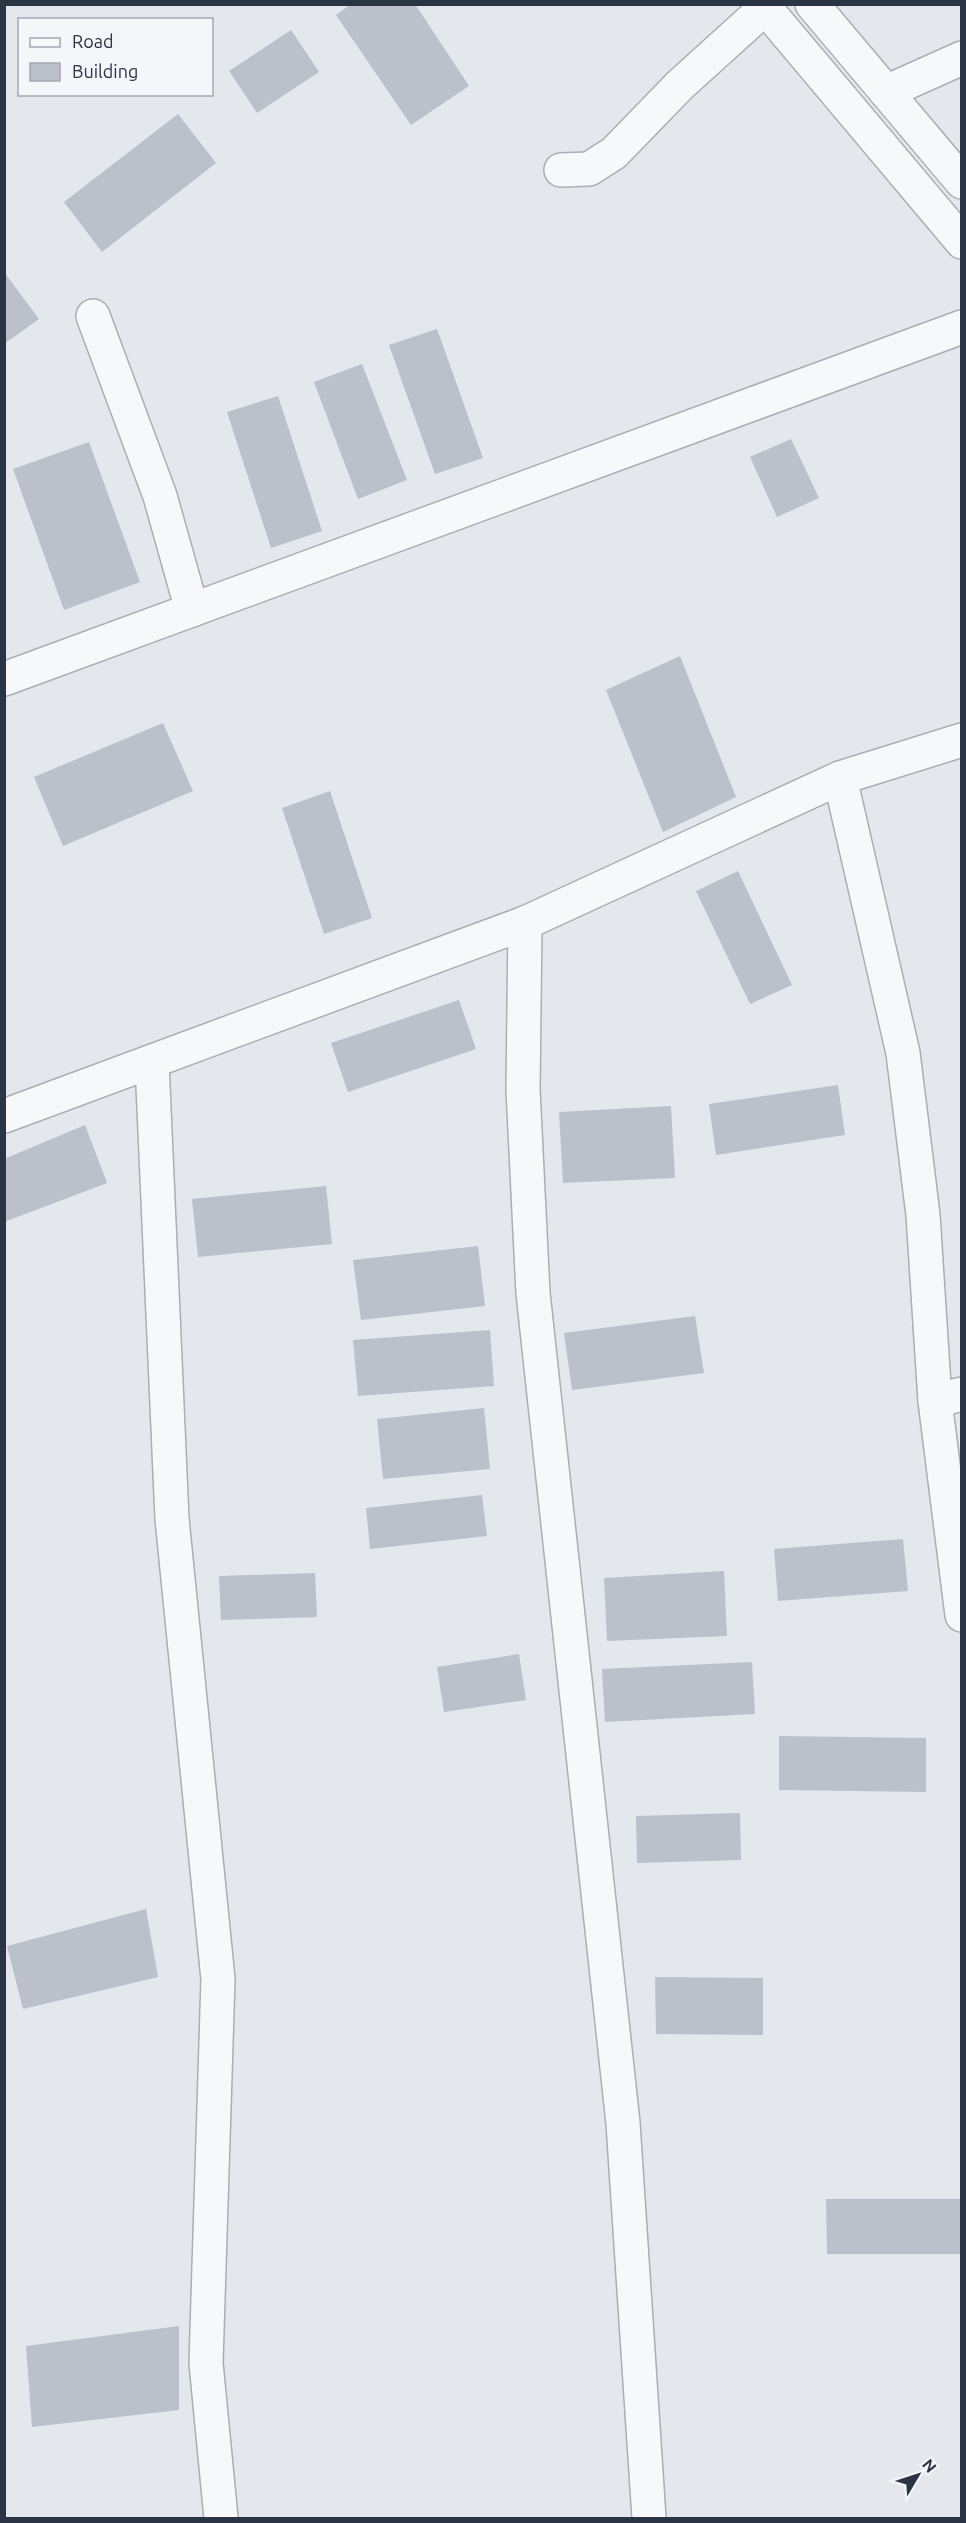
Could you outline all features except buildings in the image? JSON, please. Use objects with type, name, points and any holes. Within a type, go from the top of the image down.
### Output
[{"type":"street","points":[[812,4],[962,182]]},
{"type":"street","points":[[561,170],[589,169],[614,153],[763,6],[962,242]]},
{"type":"street","points":[[886,92],[962,58]]},
{"type":"street","points":[[93,316],[160,496],[192,609]]},
{"type":"street","points":[[4,679],[962,327]]},
{"type":"street","points":[[4,1116],[525,923],[840,778],[962,740]]},
{"type":"street","points":[[840,778],[903,1053],[948,1398],[962,1615]]},
{"type":"street","points":[[525,923],[523,1090],[533,1293],[623,2123],[649,2518]]},
{"type":"street","points":[[152,1063],[171,1519],[218,1979],[206,2363],[220,2518]]}]
